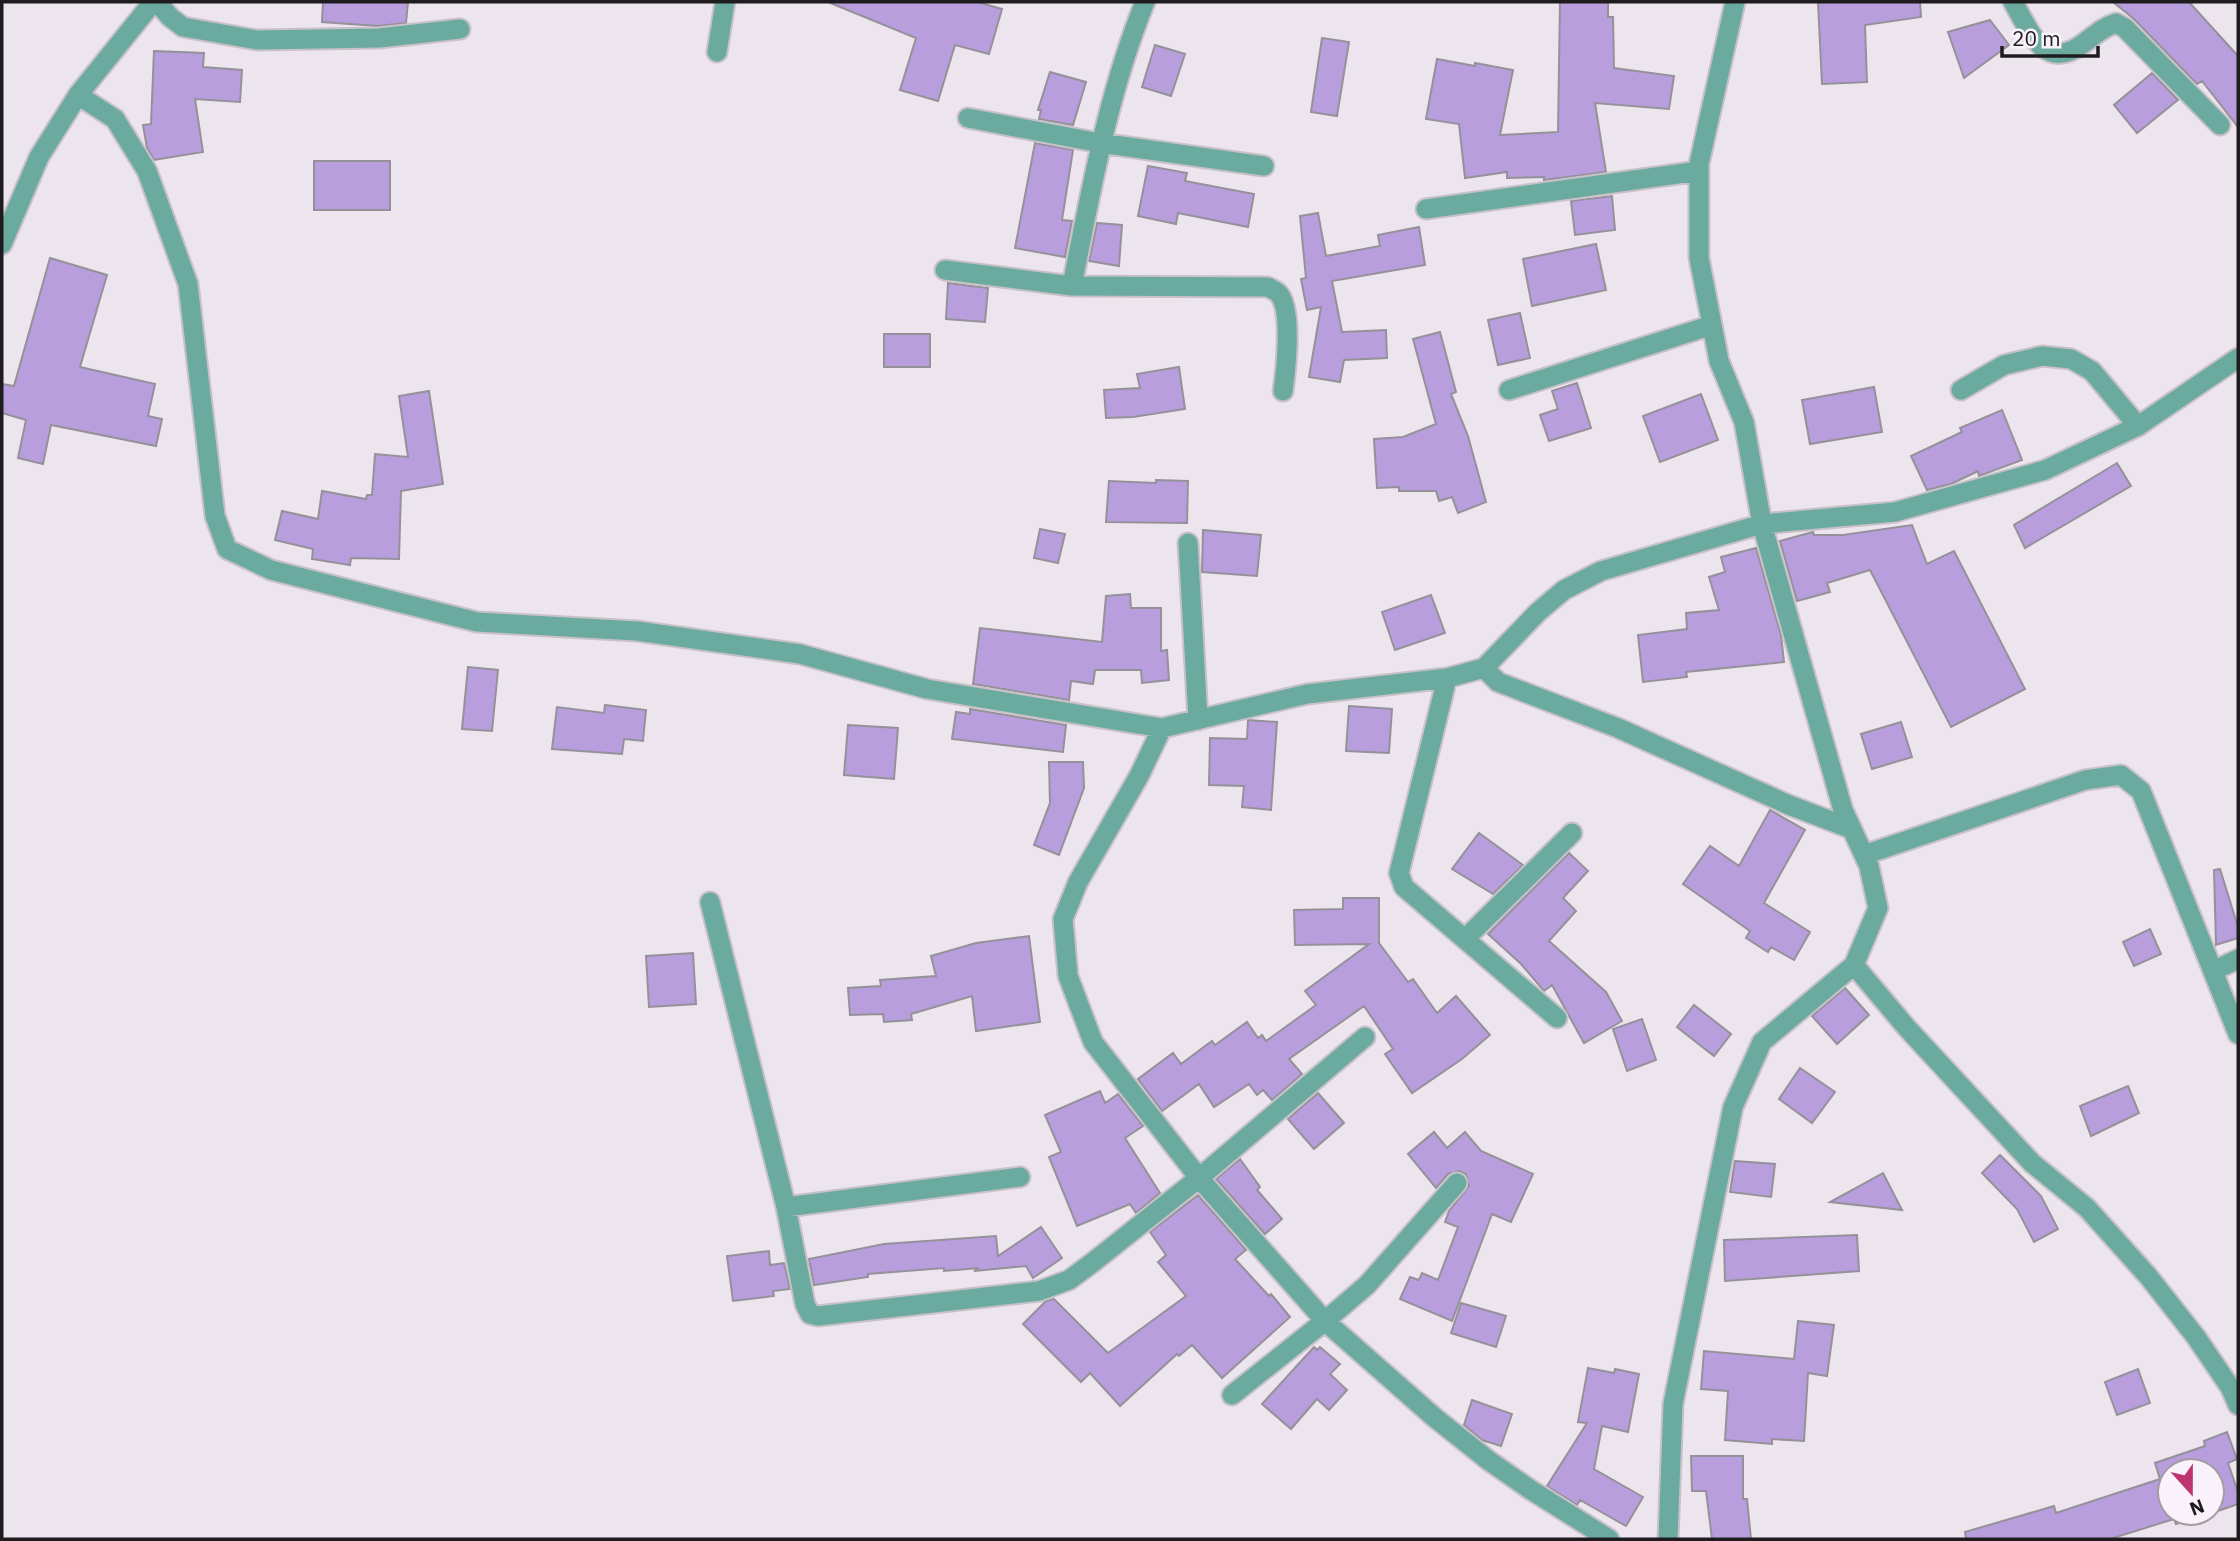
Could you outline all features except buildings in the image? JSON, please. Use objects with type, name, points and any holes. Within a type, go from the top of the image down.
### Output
[{"type":"street","points":[[2,244],[39,157],[78,95],[155,2],[183,27],[257,40],[379,38],[460,29]]},
{"type":"street","points":[[717,52],[725,2]]},
{"type":"street","points":[[1072,286],[1100,143],[1132,32],[1145,2]]},
{"type":"street","points":[[1668,1539],[1673,1404],[1733,1107],[1762,1042],[1854,965],[1878,908],[1869,866],[1843,810],[1762,524],[1744,422],[1719,361],[1699,258],[1699,171],[1713,93],[1734,2]]},
{"type":"street","points":[[2014,2],[2038,44],[2047,52],[2060,54],[2075,50],[2106,26],[2116,23],[2125,28],[2220,125]]},
{"type":"street","points":[[78,95],[114,119],[147,171],[188,284],[215,516],[227,549],[271,570],[477,622],[637,631],[800,654],[927,689],[1162,728],[1307,694],[1447,678],[1484,668],[1538,612],[1564,590],[1601,571],[1762,524],[1895,512],[2045,470],[2138,426],[2238,358]]},
{"type":"street","points":[[968,118],[1100,143],[1264,166]]},
{"type":"street","points":[[1426,209],[1699,171]]},
{"type":"street","points":[[945,270],[1072,286],[1268,287],[1278,293],[1284,303],[1289,352],[1283,391]]},
{"type":"street","points":[[1509,390],[1712,325]]},
{"type":"street","points":[[1961,390],[2004,365],[2042,356],[2071,359],[2092,371],[2138,426]]},
{"type":"street","points":[[1188,543],[1198,720]]},
{"type":"street","points":[[1484,668],[1498,682],[1618,729],[1789,805],[1852,829]]},
{"type":"street","points":[[1447,678],[1399,873],[1404,887],[1557,1018]]},
{"type":"street","points":[[1162,728],[1139,776],[1078,882],[1063,919],[1068,976],[1093,1042],[1199,1178],[1325,1321],[1488,1460],[1609,1539]]},
{"type":"street","points":[[1864,855],[2062,787],[2085,780],[2121,775],[2141,791],[2238,1034]]},
{"type":"street","points":[[1465,939],[1572,833]]},
{"type":"street","points":[[709,902],[786,1207],[805,1304],[810,1314],[818,1316],[1039,1291],[1069,1280],[1199,1178],[1365,1037]]},
{"type":"street","points":[[2213,971],[2238,959]]},
{"type":"street","points":[[1854,965],[2032,1163],[2087,1208],[2148,1276],[2196,1336],[2230,1387],[2238,1405]]},
{"type":"street","points":[[786,1207],[1020,1177]]},
{"type":"street","points":[[1233,1395],[1367,1285],[1457,1182]]}]
